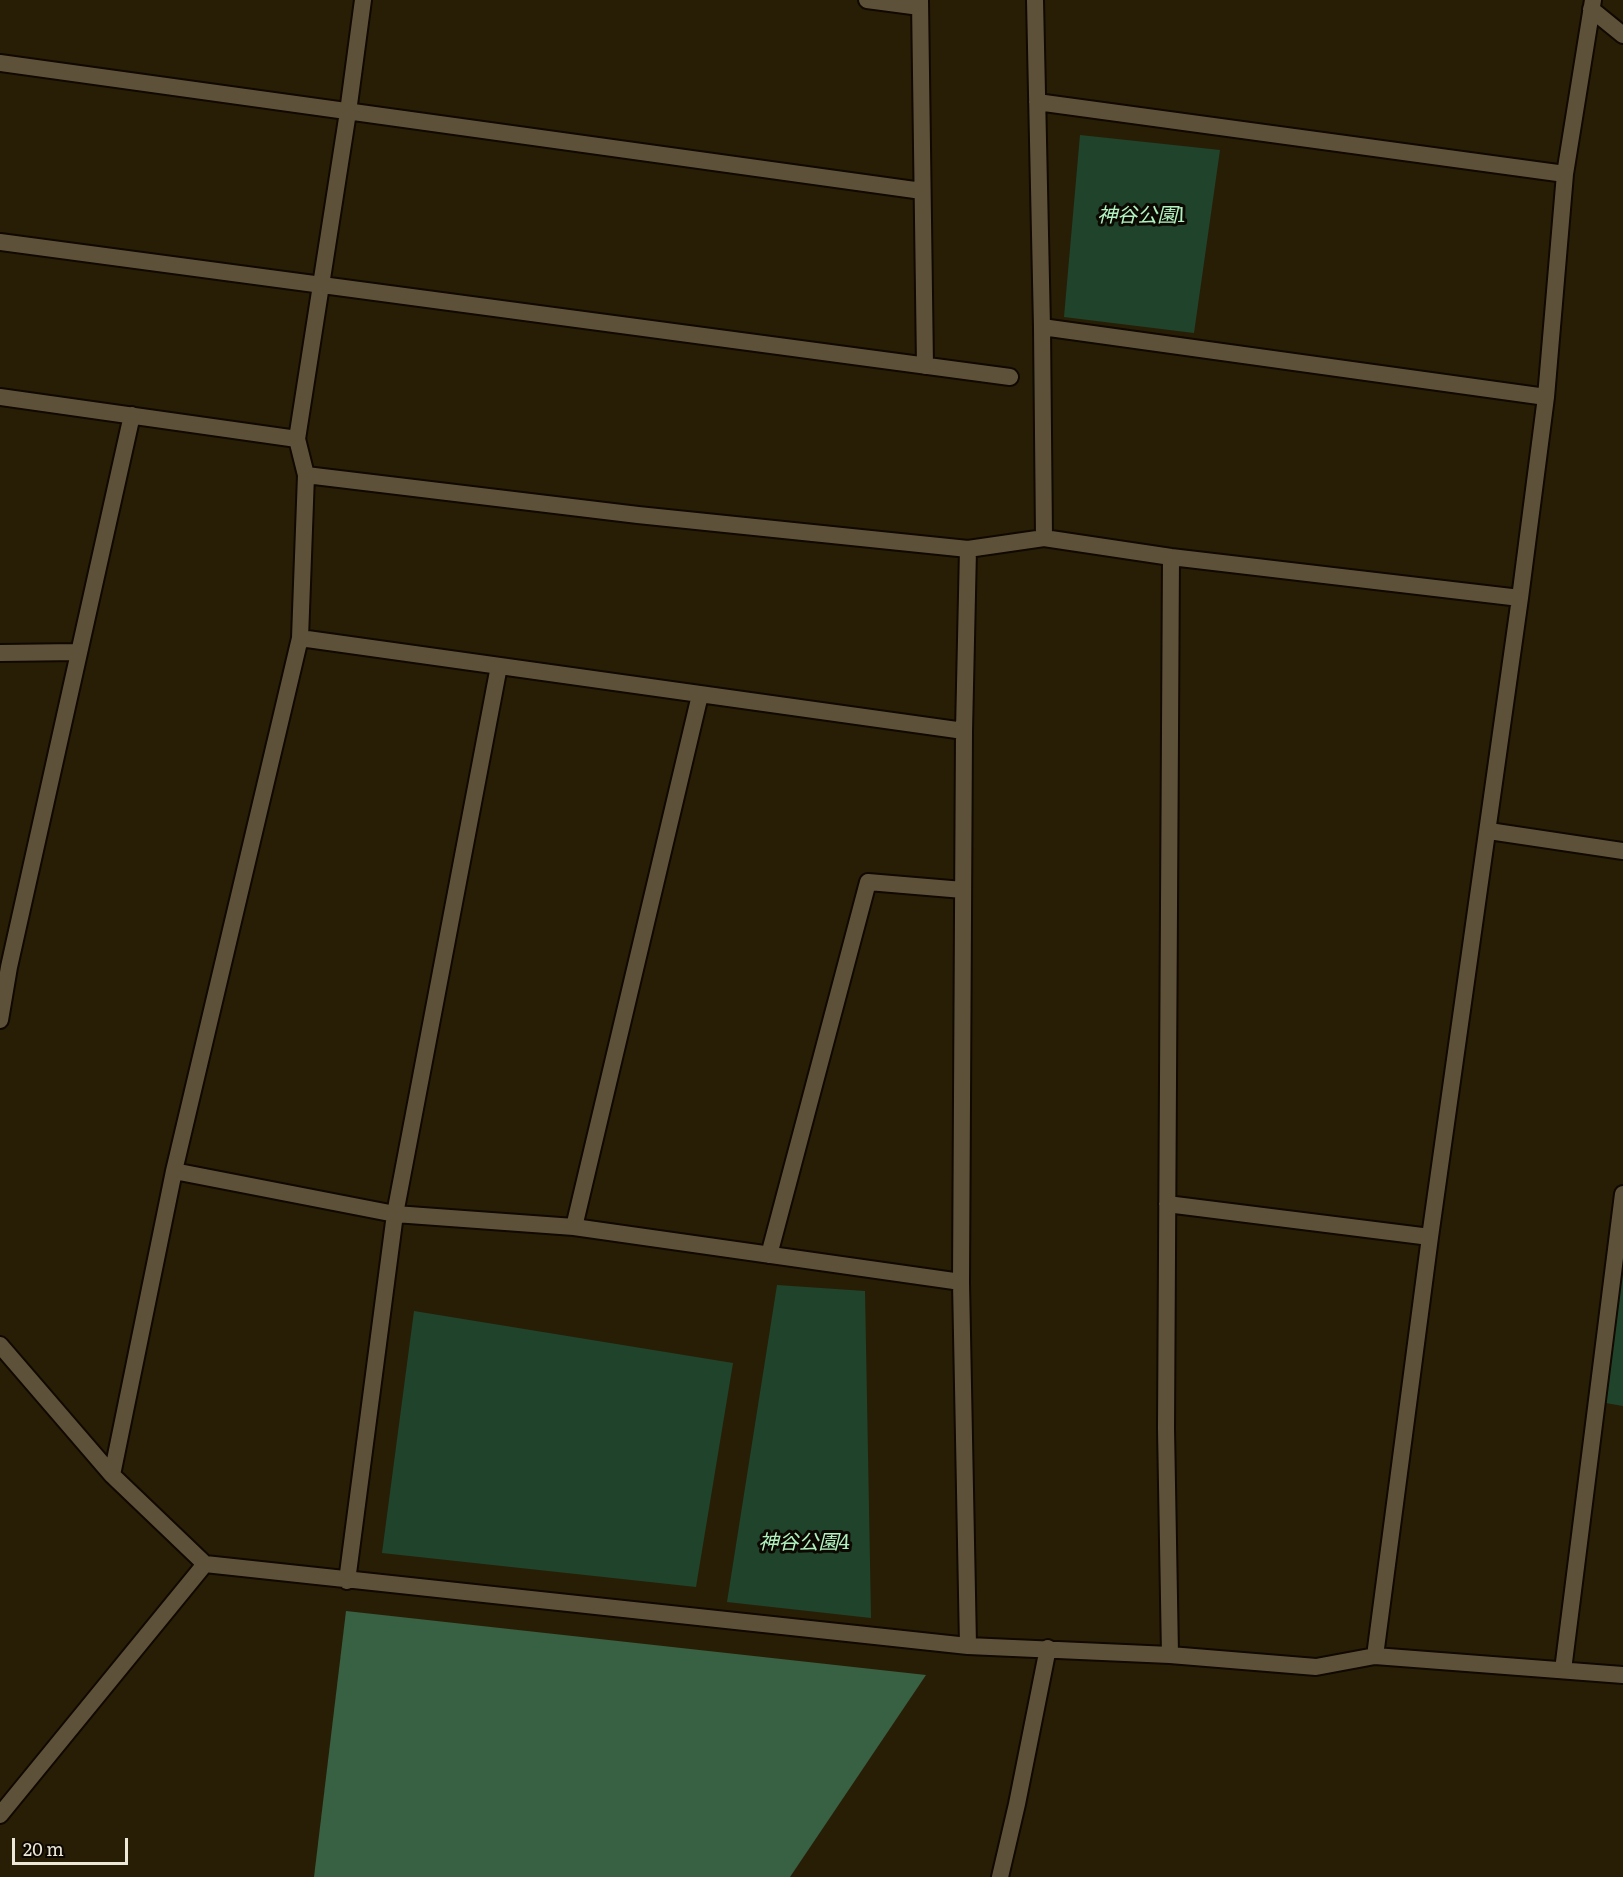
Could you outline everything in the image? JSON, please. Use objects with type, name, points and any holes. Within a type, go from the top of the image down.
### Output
[{"type":"street","points":[[112,1475],[174,1171],[300,638],[306,475],[297,439],[348,112],[363,0]]},
{"type":"street","points":[[867,0],[920,4],[925,366]]},
{"type":"street","points":[[1035,0],[1044,538]]},
{"type":"street","points":[[1592,5],[1623,35]]},
{"type":"street","points":[[1375,1656],[1430,1237],[1520,598],[1546,397],[1565,174],[1592,5]]},
{"type":"street","points":[[0,63],[922,190]]},
{"type":"street","points":[[1037,102],[1565,174]]},
{"type":"street","points":[[0,242],[1010,377]]},
{"type":"street","points":[[1042,327],[1546,397]]},
{"type":"street","points":[[0,397],[297,439]]},
{"type":"street","points":[[0,1020],[9,967],[132,415]]},
{"type":"street","points":[[306,475],[639,515],[968,549],[1044,538],[1171,557],[1520,598]]},
{"type":"street","points":[[968,549],[964,731],[961,1282],[968,1646]]},
{"type":"street","points":[[1170,1655],[1166,1428],[1171,557]]},
{"type":"street","points":[[300,638],[964,731]]},
{"type":"street","points":[[0,653],[78,652]]},
{"type":"street","points":[[347,1581],[394,1214],[499,666]]},
{"type":"street","points":[[574,1227],[700,694]]},
{"type":"street","points":[[1488,831],[1623,851]]},
{"type":"street","points":[[769,1255],[868,882],[963,890]]},
{"type":"street","points":[[174,1171],[394,1214],[574,1227],[961,1282]]},
{"type":"street","points":[[1563,1670],[1623,1194]]},
{"type":"street","points":[[1167,1204],[1430,1237]]},
{"type":"street","points":[[0,1345],[112,1475],[205,1564],[968,1646],[1170,1655],[1316,1667],[1375,1656],[1623,1675]]},
{"type":"street","points":[[0,1815],[205,1564]]},
{"type":"street","points":[[1000,1877],[1048,1648]]},
{"type":"green space","name":"神谷公園1","points":[[1080,135],[1220,150],[1194,333],[1064,317]]},
{"type":"green space","points":[[1623,1227],[1623,1406],[1600,1402]]},
{"type":"green space","name":"神谷公園4","points":[[777,1285],[865,1291],[871,1618],[727,1602]]},
{"type":"green space","points":[[414,1311],[733,1363],[696,1587],[382,1553]]},
{"type":"green space","points":[[346,1611],[926,1675],[790,1877],[314,1877]]}]
